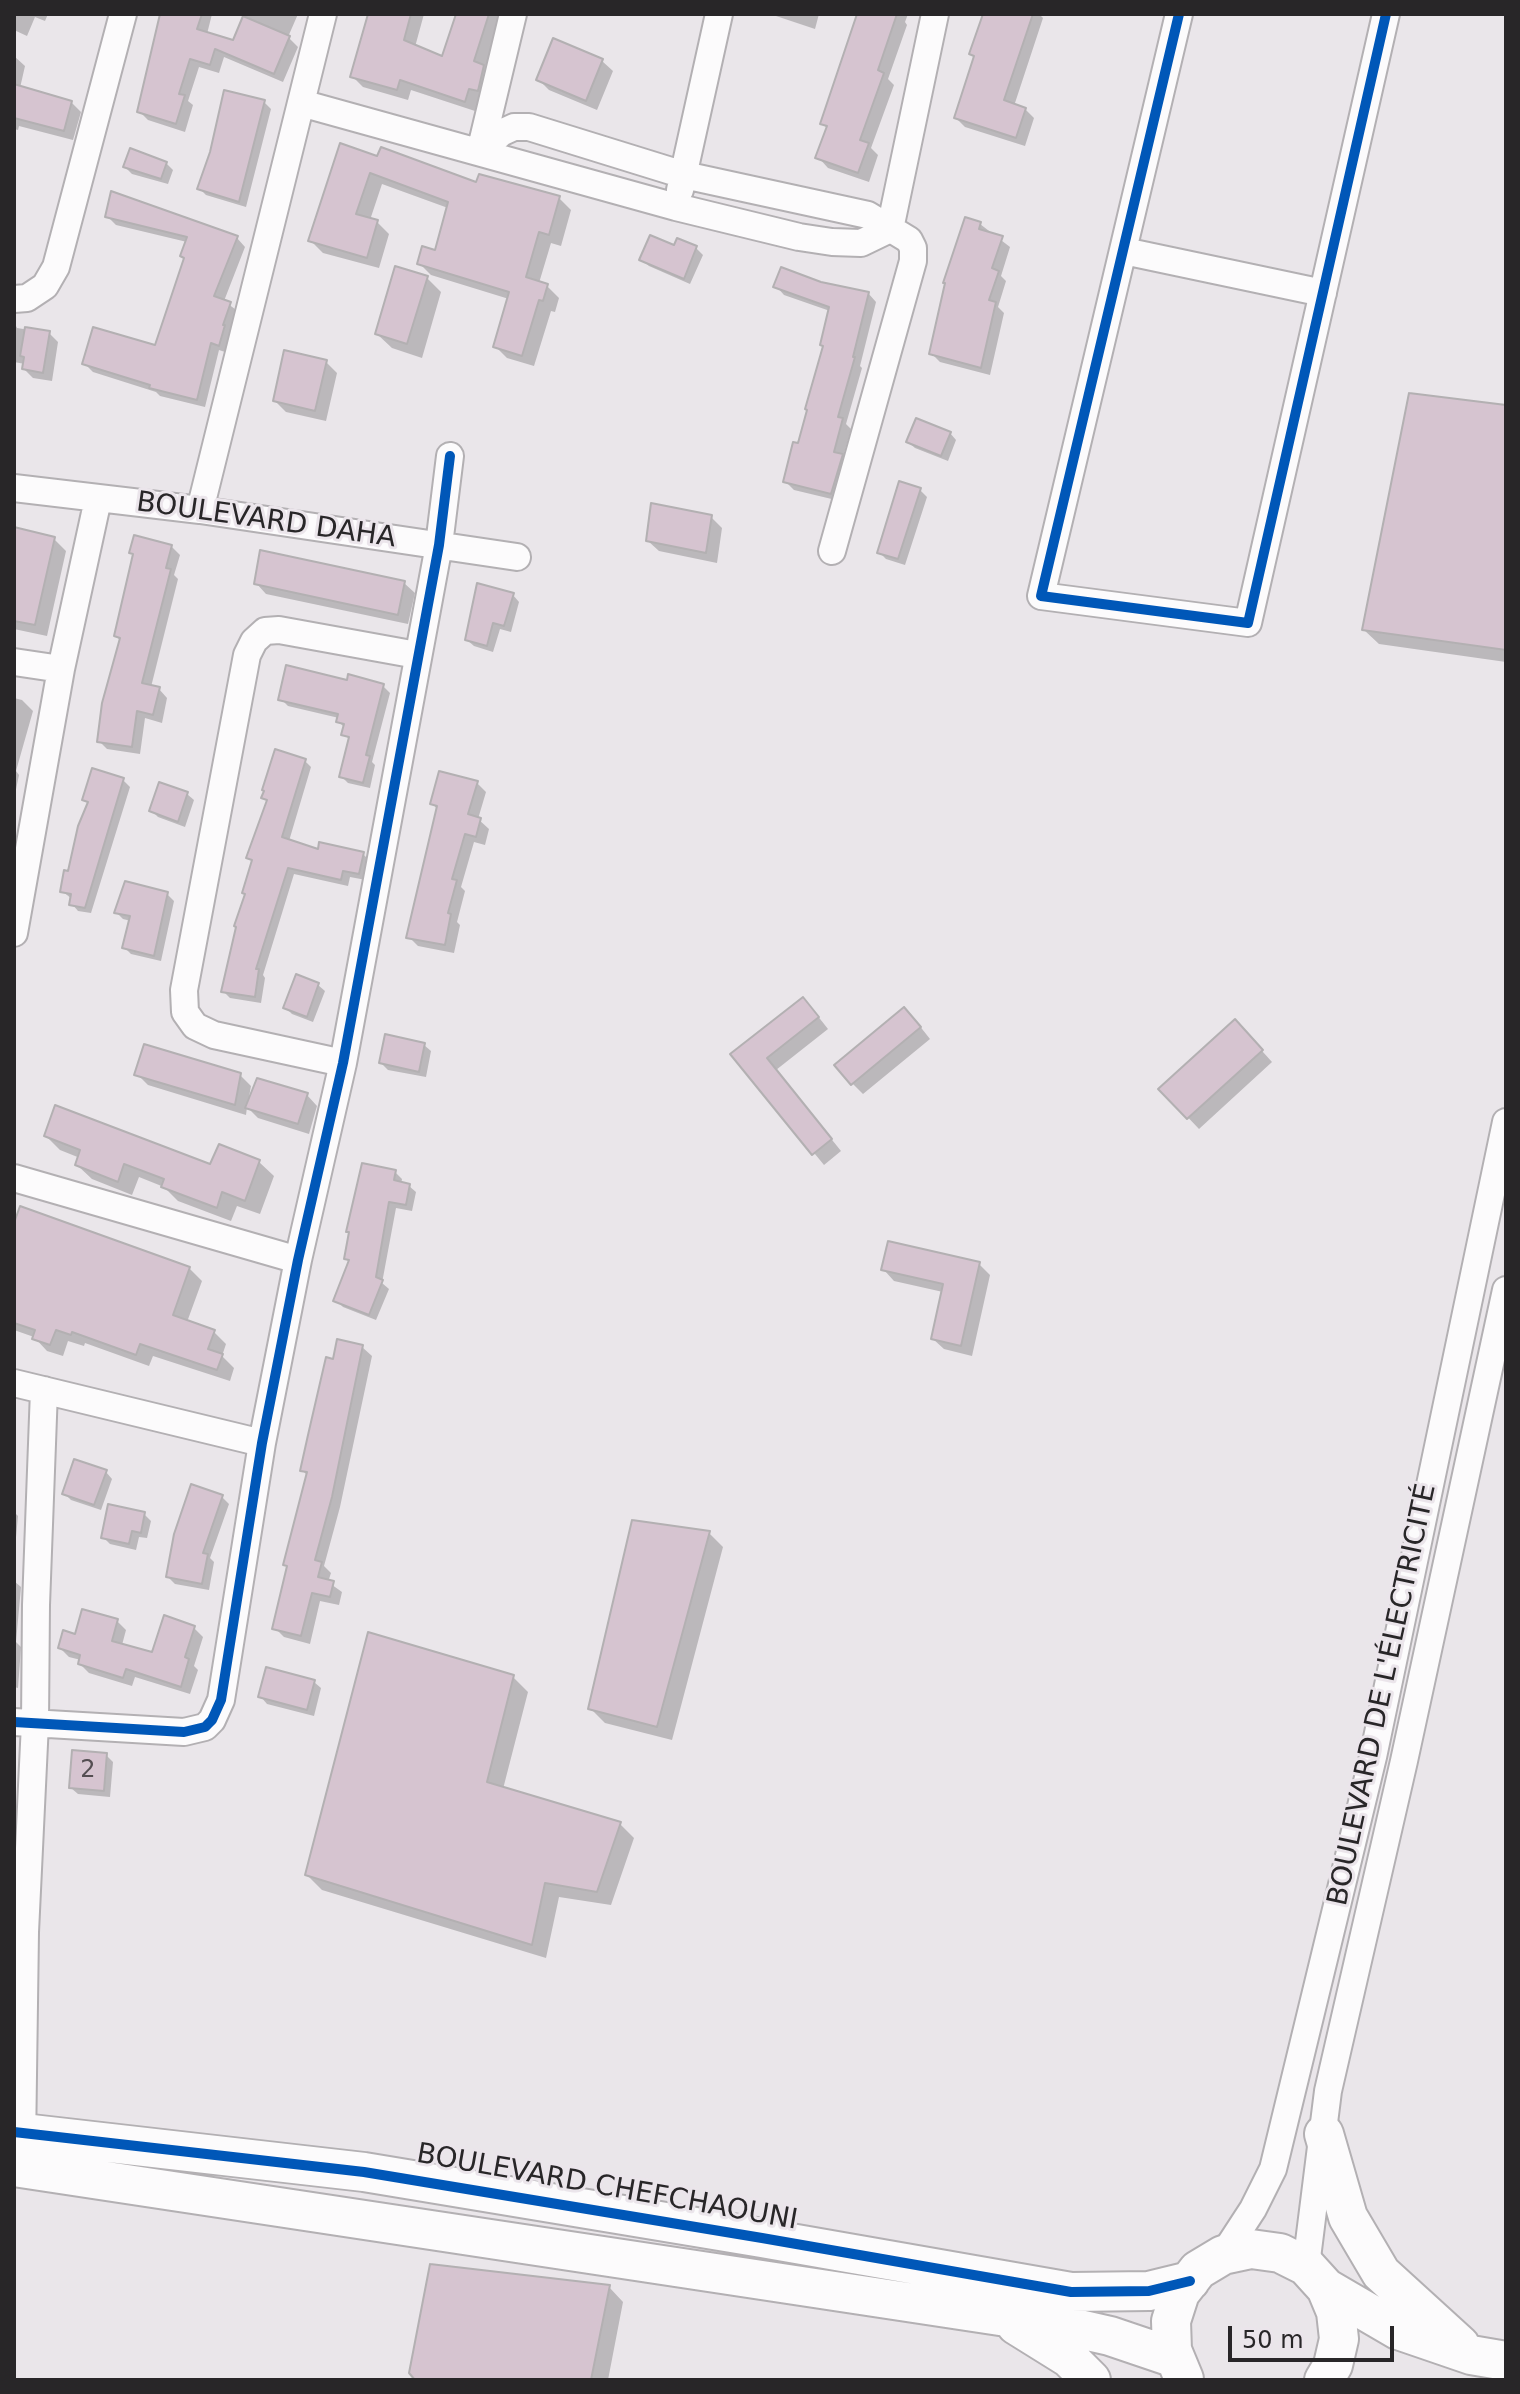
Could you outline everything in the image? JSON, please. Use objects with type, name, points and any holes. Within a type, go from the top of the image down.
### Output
[{"type":"street","points":[[14,299],[27,298],[45,286],[56,267],[123,14]]},
{"type":"street","points":[[200,510],[323,14]]},
{"type":"street","points":[[480,152],[513,14]]},
{"type":"street","points":[[676,207],[719,14]]},
{"type":"street","points":[[890,229],[935,14]]},
{"type":"street","points":[[1179,14],[1041,596],[1248,623],[1386,14]]},
{"type":"street","points":[[301,103],[676,207],[799,237],[861,243],[890,229]]},
{"type":"street","points":[[480,152],[501,133],[514,127],[529,127],[684,175],[868,215],[909,240],[913,248],[913,261],[832,551]]},
{"type":"street","points":[[1124,251],[1323,293]]},
{"type":"street","points":[[24,1723],[197,1731],[212,1720],[224,1692],[262,1443],[298,1260],[343,1063],[439,545],[450,456]]},
{"type":"street","name":"BOULEVARD DAHA","points":[[14,488],[200,510],[517,557]]},
{"type":"street","points":[[14,933],[61,669],[98,499]]},
{"type":"street","points":[[343,1063],[214,1035],[195,1026],[185,1012],[184,990],[247,655],[254,641],[265,631],[279,630],[417,655]]},
{"type":"street","points":[[14,662],[61,669]]},
{"type":"street","name":"BOULEVARD DE L'ÉLECTRICITÉ","points":[[1223,2255],[1253,2209],[1273,2169],[1373,1757],[1506,1122]]},
{"type":"street","points":[[14,1178],[298,1260]]},
{"type":"street","name":"BOULEVARD DE L'ÉLECTRICITÉ","points":[[1316,2277],[1328,2091],[1404,1761],[1506,1290]]},
{"type":"street","points":[[14,1383],[262,1443]]},
{"type":"street","points":[[18,2149],[24,1723],[36,1605],[44,1390]]},
{"type":"street","points":[[1324,2134],[1348,2217],[1381,2273],[1488,2358]]},
{"type":"street","name":"BOULEVARD CHEFCHAOUNI","points":[[18,2149],[364,2172],[1071,2292],[1149,2291],[1190,2281]]},
{"type":"street","name":"BOULEVARD CHEFCHAOUNI","points":[[18,2149],[1007,2319],[1081,2329],[1180,2369]]},
{"type":"street","points":[[1223,2255],[1251,2249],[1280,2253],[1398,2330],[1488,2358]]},
{"type":"street","name":"BOULEVARD CHEFCHAOUNI","points":[[1180,2369],[1172,2350],[1171,2321],[1180,2293],[1198,2270],[1223,2255]]},
{"type":"street","points":[[1316,2277],[1336,2312],[1339,2339],[1333,2365],[1324,2380]]},
{"type":"street","points":[[1007,2319],[1069,2358],[1091,2380]]},
{"type":"building","points":[[160,14],[202,14],[197,29],[233,40],[243,16],[290,36],[274,74],[215,49],[210,65],[190,59],[179,94],[185,95],[176,124],[137,112]]},
{"type":"building","points":[[368,14],[411,14],[404,40],[442,56],[456,14],[489,14],[474,61],[484,65],[478,91],[469,89],[465,102],[400,80],[397,90],[350,77]]},
{"type":"building","points":[[857,14],[897,14],[878,70],[884,73],[860,140],[869,143],[858,173],[815,158],[827,126],[820,124]]},
{"type":"building","points":[[983,14],[1033,14],[1004,100],[1026,108],[1016,138],[954,118],[974,56],[969,54]]},
{"type":"building","points":[[553,38],[603,59],[586,101],[536,80]]},
{"type":"building","points":[[14,84],[72,101],[64,131],[14,118]]},
{"type":"building","points":[[224,90],[265,100],[239,202],[197,189],[210,152]]},
{"type":"building","points":[[340,143],[377,156],[381,147],[476,182],[479,174],[560,196],[549,235],[539,232],[526,277],[548,284],[543,301],[539,300],[522,356],[493,347],[509,292],[417,264],[422,246],[435,250],[448,202],[370,173],[356,214],[378,220],[367,258],[308,241]]},
{"type":"building","points":[[130,148],[167,162],[161,179],[123,167]]},
{"type":"building","points":[[111,191],[238,236],[214,296],[231,302],[219,346],[211,343],[197,400],[149,388],[150,385],[82,364],[93,327],[155,345],[184,258],[180,256],[187,237],[105,217]]},
{"type":"building","points":[[965,217],[981,222],[979,229],[1003,236],[992,268],[999,271],[989,300],[996,302],[981,368],[929,354],[943,283]]},
{"type":"building","points":[[650,235],[674,245],[677,238],[697,246],[684,279],[639,260]]},
{"type":"building","points":[[395,266],[428,276],[407,344],[375,334]]},
{"type":"building","points":[[781,267],[821,282],[869,292],[838,417],[843,418],[834,452],[843,454],[831,494],[783,482],[793,442],[798,443],[807,410],[829,307],[773,287]]},
{"type":"building","points":[[25,327],[50,331],[43,373],[22,369],[24,357],[20,356]]},
{"type":"building","points":[[284,350],[327,360],[315,411],[273,401]]},
{"type":"building","points":[[1409,393],[1506,405],[1506,650],[1362,630]]},
{"type":"building","points":[[916,418],[951,432],[941,456],[906,442]]},
{"type":"building","points":[[899,481],[921,488],[898,559],[877,553]]},
{"type":"building","points":[[651,503],[712,515],[706,553],[646,541]]},
{"type":"building","points":[[14,527],[55,537],[35,625],[14,621]]},
{"type":"building","points":[[134,535],[172,545],[166,568],[171,569],[142,683],[160,687],[153,715],[137,711],[132,747],[97,742],[102,703],[120,638],[114,636],[133,554],[129,553]]},
{"type":"building","points":[[260,550],[405,581],[398,615],[254,584]]},
{"type":"building","points":[[477,583],[514,593],[504,626],[493,623],[487,646],[465,640]]},
{"type":"building","points":[[286,665],[347,680],[348,674],[384,684],[366,755],[370,756],[363,783],[339,777],[349,737],[341,735],[344,724],[336,722],[338,714],[278,700]]},
{"type":"building","points":[[275,749],[306,759],[282,837],[318,849],[319,842],[364,852],[359,874],[343,871],[341,880],[288,868],[256,969],[259,969],[255,997],[221,992],[234,926],[252,860],[246,858],[267,800],[261,798],[262,790]]},
{"type":"building","points":[[92,768],[124,778],[85,908],[69,905],[71,894],[60,892],[64,870],[68,871],[78,826],[88,802],[82,800]]},
{"type":"building","points":[[439,771],[478,781],[468,814],[481,818],[476,837],[465,834],[452,879],[457,880],[448,913],[451,914],[445,945],[406,938],[437,806],[430,804]]},
{"type":"building","points":[[159,782],[188,792],[178,822],[149,811]]},
{"type":"building","points":[[125,881],[168,892],[154,956],[122,948],[130,916],[114,913]]},
{"type":"building","points":[[296,974],[319,983],[307,1017],[283,1008]]},
{"type":"building","points":[[803,997],[819,1017],[767,1058],[832,1139],[812,1155],[730,1054]]},
{"type":"building","points":[[904,1007],[921,1027],[851,1085],[834,1065]]},
{"type":"building","points":[[1235,1019],[1263,1050],[1187,1119],[1158,1089]]},
{"type":"building","points":[[385,1034],[425,1043],[419,1072],[379,1063]]},
{"type":"building","points":[[144,1044],[241,1073],[235,1105],[134,1075]]},
{"type":"building","points":[[257,1078],[308,1093],[298,1124],[245,1108]]},
{"type":"building","points":[[55,1105],[210,1164],[219,1144],[260,1160],[245,1201],[222,1192],[217,1208],[161,1187],[164,1179],[124,1164],[118,1182],[75,1165],[80,1150],[44,1136]]},
{"type":"building","points":[[362,1163],[396,1170],[394,1180],[410,1184],[406,1205],[389,1202],[376,1277],[383,1280],[369,1315],[333,1301],[349,1260],[344,1259],[349,1232],[346,1232]]},
{"type":"building","points":[[20,1206],[190,1267],[173,1315],[215,1330],[208,1349],[223,1354],[217,1370],[140,1344],[136,1355],[72,1332],[71,1335],[56,1330],[50,1345],[32,1339],[35,1330],[14,1323],[14,1223]]},
{"type":"building","points":[[888,1241],[980,1262],[961,1346],[931,1339],[943,1284],[881,1270]]},
{"type":"building","points":[[337,1339],[363,1345],[332,1497],[315,1560],[322,1562],[318,1577],[334,1581],[330,1597],[312,1593],[301,1636],[272,1629],[287,1566],[283,1565],[307,1472],[300,1471],[308,1435],[326,1357],[333,1359]]},
{"type":"building","points":[[74,1459],[107,1470],[94,1505],[62,1494]]},
{"type":"building","points":[[191,1484],[223,1495],[203,1553],[208,1554],[202,1584],[166,1577],[174,1534]]},
{"type":"building","points":[[108,1504],[145,1512],[141,1533],[132,1531],[129,1544],[101,1538]]},
{"type":"building","points":[[632,1520],[710,1531],[657,1727],[588,1709]]},
{"type":"building","points":[[82,1609],[118,1619],[112,1641],[152,1652],[164,1615],[195,1626],[185,1657],[189,1659],[181,1687],[126,1669],[123,1678],[78,1664],[80,1655],[58,1648],[63,1630],[75,1634]]},
{"type":"building","points":[[368,1632],[514,1675],[487,1782],[621,1822],[597,1892],[545,1883],[532,1945],[305,1875]]},
{"type":"building","points":[[266,1667],[315,1680],[307,1710],[258,1697]]},
{"type":"building","points":[[72,1750],[107,1753],[104,1791],[69,1788]]},
{"type":"building","points":[[430,2264],[610,2285],[591,2380],[415,2380],[409,2373]]},
{"type":"cycle path","points":[[1179,14],[1041,596],[1248,623],[1386,14]]},
{"type":"cycle path","points":[[14,1722],[184,1732],[205,1727],[212,1720],[221,1700],[262,1443],[298,1260],[343,1063],[439,545],[450,456]]},
{"type":"cycle path","points":[[14,2132],[364,2172],[1071,2292],[1149,2291],[1190,2281]]}]
